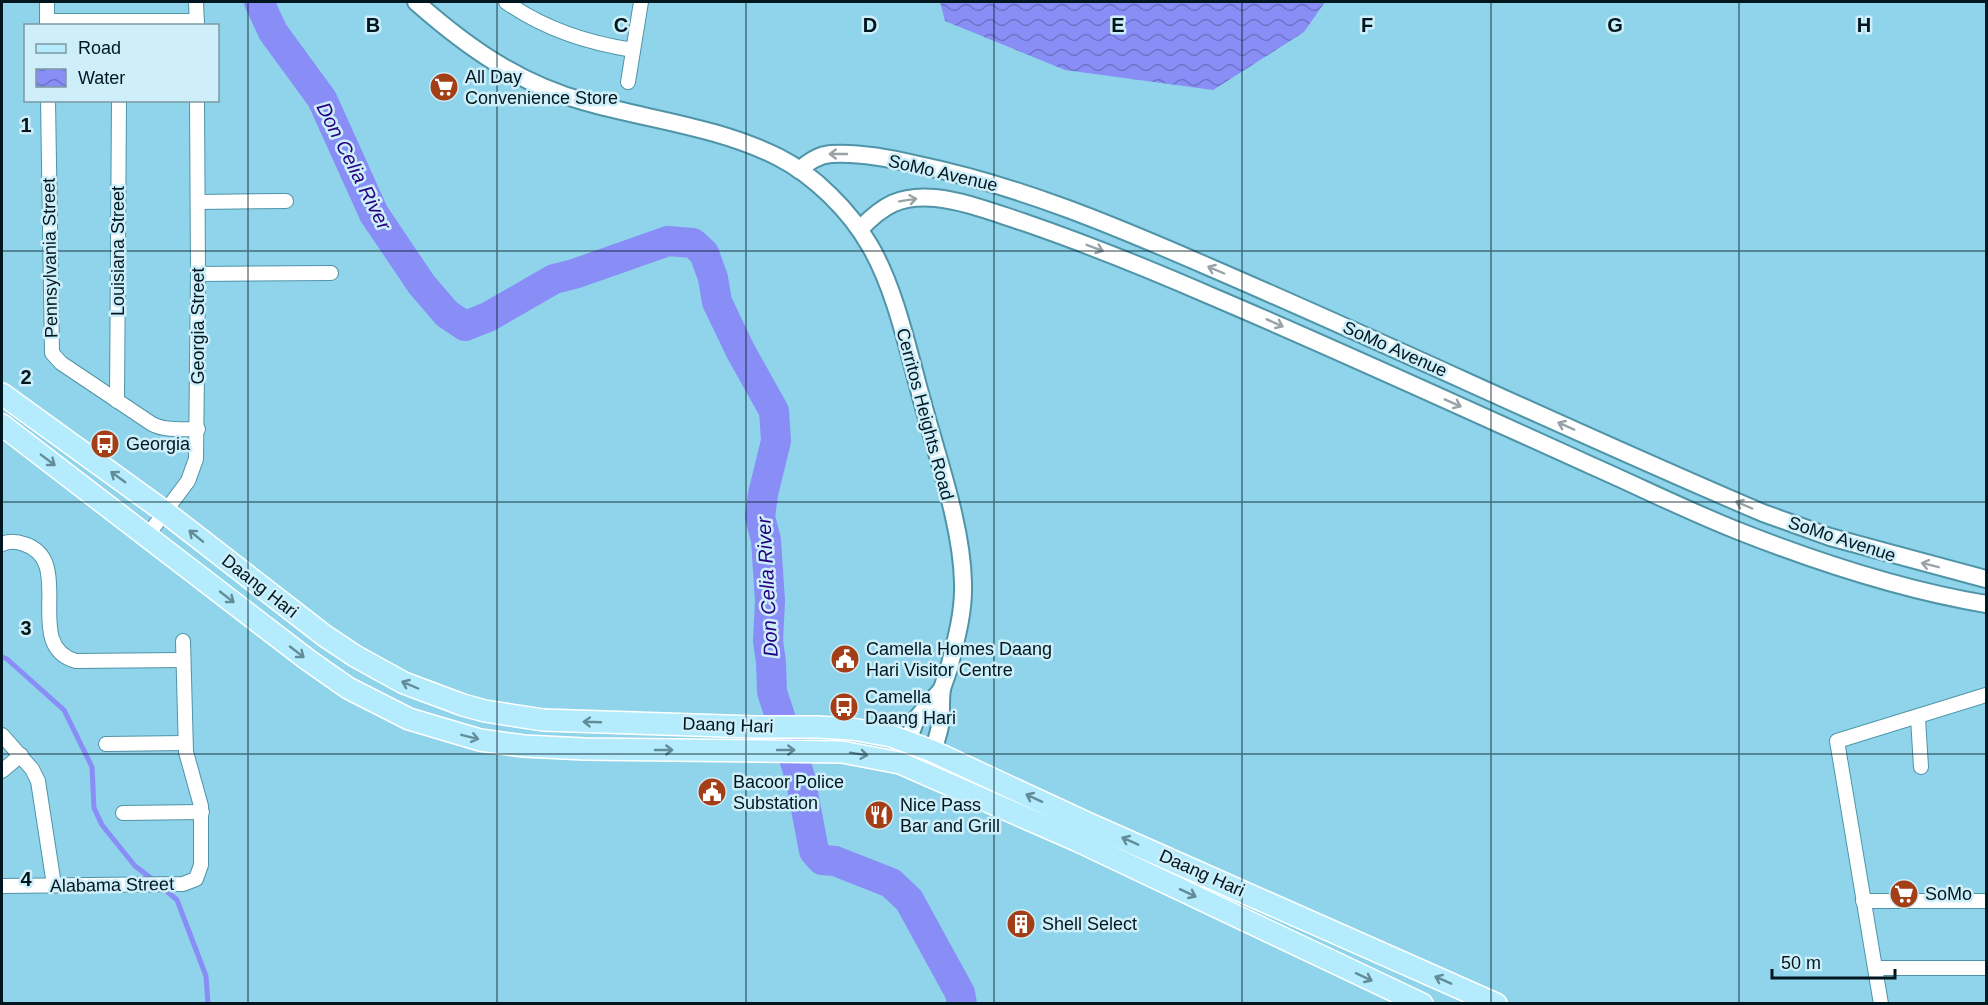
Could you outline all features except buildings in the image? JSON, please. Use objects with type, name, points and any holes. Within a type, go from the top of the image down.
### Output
[{"type":"main road","name":"Daang Hari","points":[[2,394],[165,512],[251,580],[355,657],[384,673],[432,694],[502,715],[543,720],[817,727],[874,732],[907,741],[932,751],[1268,932],[1422,1004]]},
{"type":"main road","name":"Daang Hari","points":[[2,425],[324,671],[382,707],[418,722],[480,740],[524,746],[585,749],[817,750],[865,755],[900,763],[1281,908],[1496,1004]]},
{"type":"main road","points":[[1268,932],[1281,908]]},
{"type":"street","points":[[47,2],[47,23],[196,23],[196,2]]},
{"type":"street","name":"Cerritos Heights Road","points":[[416,2],[480,54],[549,89],[585,102],[712,132],[778,157],[799,170],[844,208],[860,229],[888,285],[897,313],[957,532],[961,558],[962,607],[942,689],[940,727],[925,773]]},
{"type":"street","points":[[506,2],[557,30],[597,44],[633,50]]},
{"type":"street","points":[[628,82],[641,2]]},
{"type":"street","name":"Pennsylvania Street","points":[[48,102],[52,353],[61,363],[160,428],[198,429]]},
{"type":"street","name":"Louisiana Street","points":[[117,401],[119,102]]},
{"type":"street","name":"Georgia Street","points":[[147,536],[188,481],[194,468],[198,429],[197,102]]},
{"type":"street","name":"SoMo Avenue","points":[[799,170],[824,155],[848,154],[882,158],[969,176],[1055,204],[1140,237],[1267,292],[1763,513],[1830,537],[1986,579]]},
{"type":"street","name":"SoMo Avenue","points":[[860,229],[883,207],[911,199],[948,200],[990,211],[1110,254],[1225,302],[1739,531],[1864,575],[1986,604]]},
{"type":"street","points":[[198,202],[286,201]]},
{"type":"street","points":[[198,274],[332,273]]},
{"type":"street","points":[[2,544],[16,541],[29,545],[40,555],[47,568],[50,582],[51,638],[59,651],[67,658],[76,661],[182,660]]},
{"type":"street","name":"Alabama Street","points":[[2,886],[183,884],[196,879],[200,872],[202,812],[185,743],[183,641]]},
{"type":"street","name":"Cerritos Heights Road","points":[[900,763],[916,719],[942,689]]},
{"type":"street","points":[[1881,1004],[1837,741],[1986,695]]},
{"type":"street","points":[[1918,717],[1921,766]]},
{"type":"street","points":[[2,735],[32,769],[38,781],[54,885]]},
{"type":"street","points":[[106,744],[185,743]]},
{"type":"street","points":[[2,771],[21,755]]},
{"type":"street","points":[[123,813],[202,812]]},
{"type":"street","points":[[1863,901],[1986,901]]},
{"type":"street","points":[[1876,968],[1986,968]]},
{"type":"water","points":[[940,2],[1325,2],[1304,32],[1213,90],[1065,70],[945,21]]},
{"type":"waterway","name":"Don Celia River","points":[[259,2],[273,32],[322,99],[374,214],[422,285],[447,314],[465,326],[488,317],[554,279],[668,241],[693,243],[704,253],[713,278],[717,302],[741,352],[774,411],[776,441],[763,494],[760,517],[766,540],[770,601],[768,641],[772,692],[800,777],[814,851],[822,860],[835,861],[891,883],[909,900],[960,993],[962,1004]]},
{"type":"waterway","points":[[2,657],[64,710],[92,767],[94,808],[102,825],[135,866],[155,881]]},
{"type":"waterway","points":[[162,887],[177,900],[206,976],[208,1004]]},
{"type":"place","name":"All Day Convenience Store","points":[[444,87]]},
{"type":"place","name":"Georgia","points":[[105,444]]},
{"type":"place","name":"Camella Homes Daang Hari Visitor Centre","points":[[845,659]]},
{"type":"place","name":"Camella Daang Hari","points":[[844,707]]},
{"type":"place","name":"Bacoor Police Substation","points":[[712,792]]},
{"type":"place","name":"Nice Pass Bar and Grill","points":[[879,815]]},
{"type":"place","name":"SoMo","points":[[1904,894]]},
{"type":"place","name":"Shell Select","points":[[1021,924]]}]
